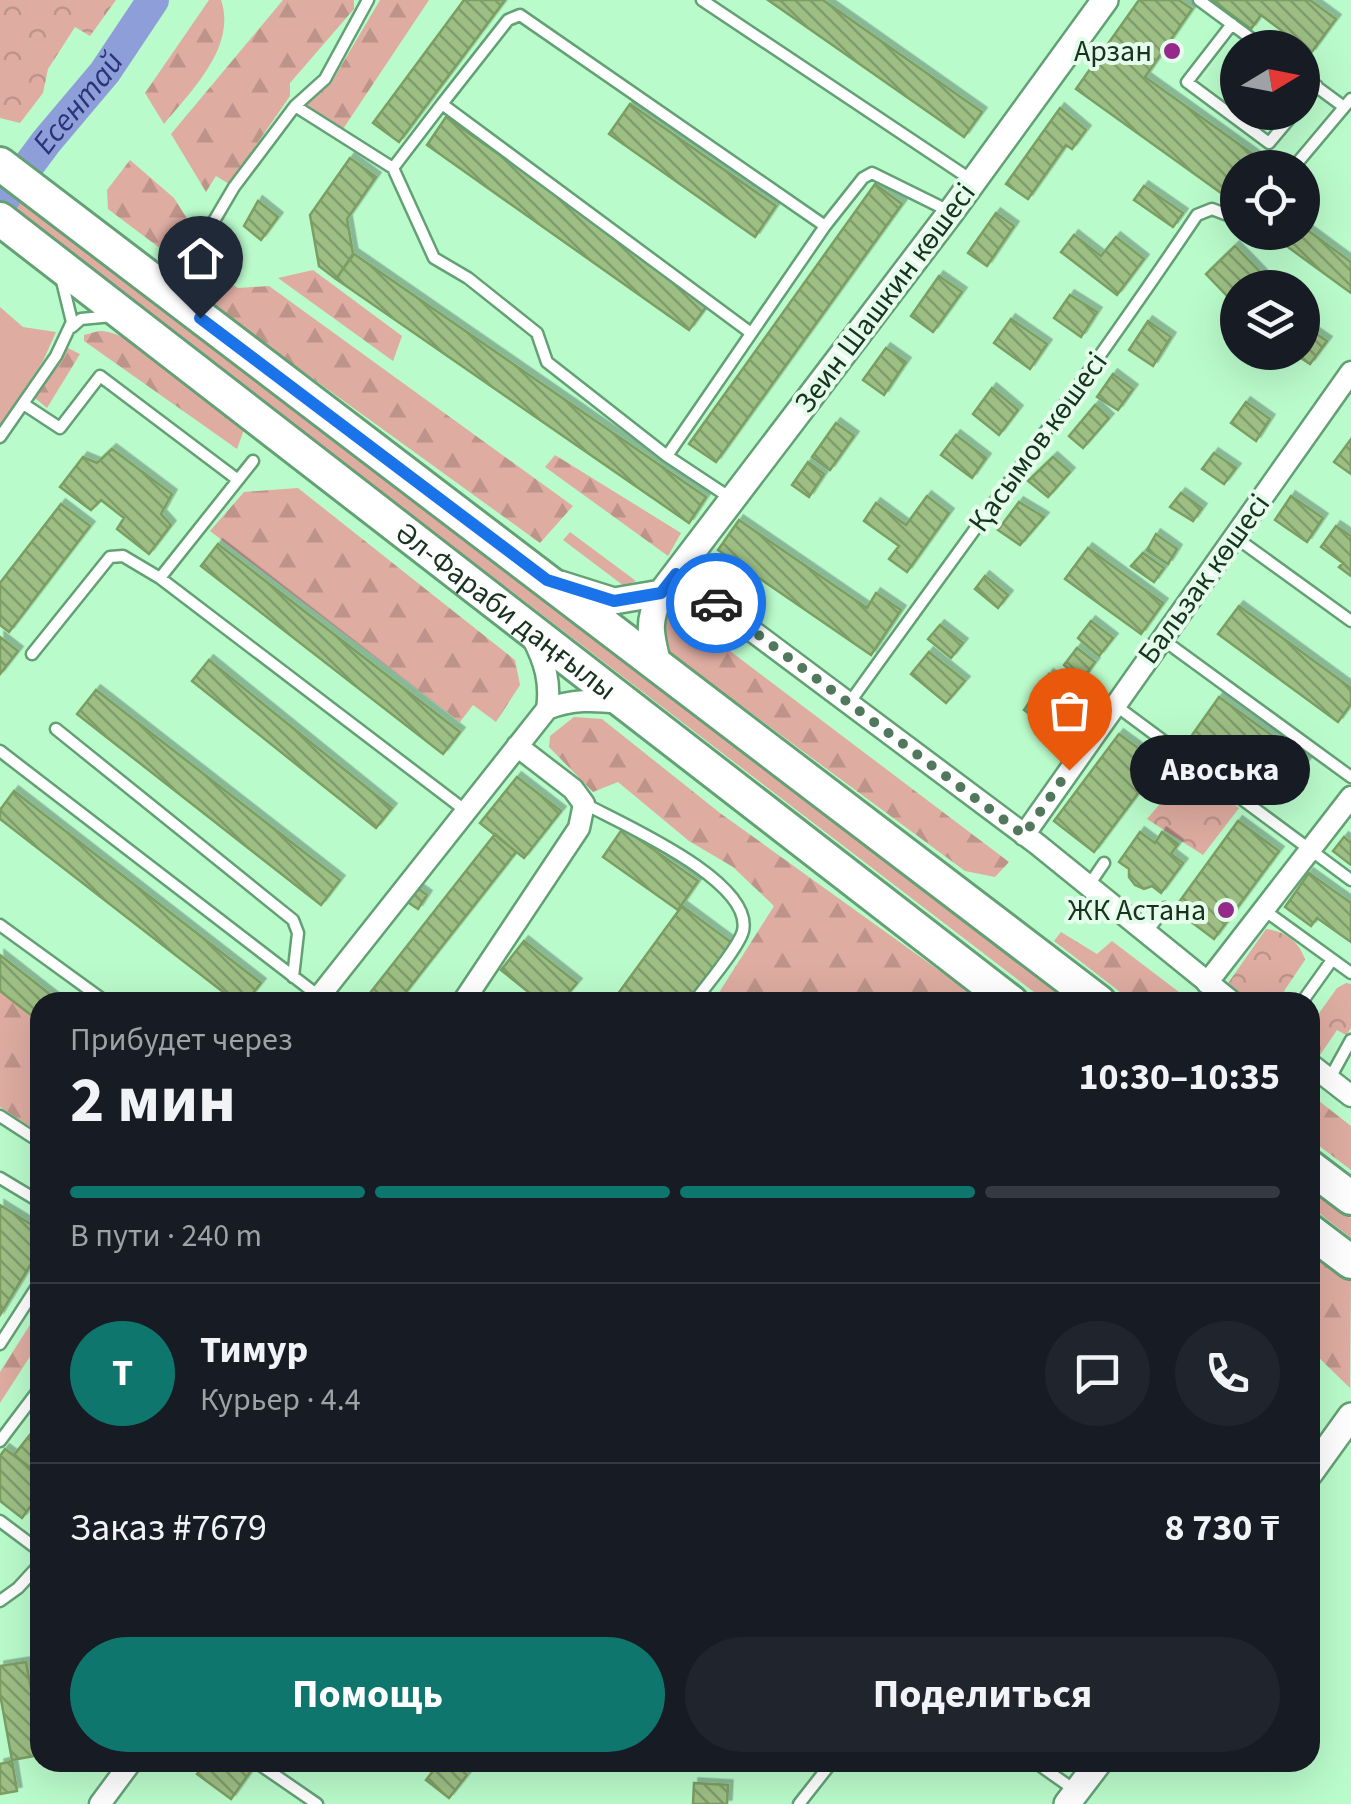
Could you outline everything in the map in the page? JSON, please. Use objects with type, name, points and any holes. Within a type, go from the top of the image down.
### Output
[{"type":"main road","points":[[0,164],[170,294]]},
{"type":"main road","name":"Әл-Фараби даңғылы","points":[[0,219],[998,992]]},
{"type":"main road","name":"Әл-Фараби даңғылы","points":[[170,294],[1086,992]]},
{"type":"main road","points":[[1320,1175],[1351,1198]]},
{"type":"main road","points":[[1320,1239],[1351,1262]]},
{"type":"street","name":"Зеин Шашкин көшесі","points":[[659,668],[650,615],[669,584],[974,182],[1106,0]]},
{"type":"street","name":"Бальзак көшесі","points":[[1024,835],[1351,373]]},
{"type":"street","points":[[547,580],[614,601],[669,584],[850,702],[1089,885],[1219,992]]},
{"type":"street","points":[[526,627],[546,671],[550,692],[547,709]]},
{"type":"street","points":[[323,992],[547,709],[582,700],[623,703]]},
{"type":"street","points":[[471,992],[579,828],[584,804],[573,789],[517,746]]},
{"type":"street","points":[[1207,983],[1351,797]]},
{"type":"street","points":[[1320,1072],[1351,1096]]},
{"type":"street","points":[[1320,1459],[1351,1416]]},
{"type":"street","points":[[100,1804],[124,1772]]},
{"type":"street","points":[[1072,1798],[1092,1772]]},
{"type":"lane","points":[[170,294],[234,187],[295,106],[325,79],[368,0]]},
{"type":"lane","points":[[702,0],[974,182]]},
{"type":"lane","points":[[1199,0],[1240,30]]},
{"type":"lane","points":[[393,168],[508,20],[520,15],[825,226]]},
{"type":"lane","points":[[1227,30],[1232,24]]},
{"type":"lane","points":[[1220,39],[1186,82],[1220,107]]},
{"type":"lane","points":[[1308,150],[1347,103],[1320,88]]},
{"type":"lane","points":[[442,104],[752,332]]},
{"type":"lane","points":[[295,106],[393,168],[434,258],[468,278],[538,332],[547,362],[668,456],[733,500]]},
{"type":"lane","points":[[1250,130],[1269,144],[1280,130]]},
{"type":"lane","points":[[668,456],[825,226],[863,178],[872,173],[951,212]]},
{"type":"lane","name":"Қасымов көшесі","points":[[850,702],[1106,350],[1197,216],[1212,209],[1220,212]]},
{"type":"lane","points":[[47,255],[71,312],[68,331]]},
{"type":"lane","points":[[0,437],[25,405],[68,331],[81,319],[126,315]]},
{"type":"lane","points":[[25,405],[60,428],[100,376],[238,480]]},
{"type":"lane","points":[[160,578],[252,461]]},
{"type":"lane","points":[[1235,537],[1351,620]]},
{"type":"lane","points":[[32,654],[110,557],[123,556],[160,578],[466,811]]},
{"type":"lane","points":[[1162,639],[1351,777]]},
{"type":"lane","points":[[1114,704],[1351,880]]},
{"type":"lane","points":[[56,729],[293,920],[298,933],[293,977]]},
{"type":"lane","points":[[0,751],[309,992]]},
{"type":"lane","points":[[584,804],[692,863],[735,899],[742,916],[741,936],[701,992]]},
{"type":"lane","points":[[1089,885],[1104,863]]},
{"type":"lane","points":[[1146,932],[1165,908]]},
{"type":"lane","points":[[1263,910],[1351,973]]},
{"type":"lane","points":[[0,924],[92,992]]},
{"type":"lane","points":[[1309,992],[1332,960]]},
{"type":"lane","points":[[1329,1079],[1351,1040]]},
{"type":"lane","points":[[0,1116],[30,1136]]},
{"type":"lane","points":[[0,1178],[30,1196]]},
{"type":"lane","points":[[0,1344],[30,1298]]},
{"type":"lane","points":[[0,1441],[30,1401]]},
{"type":"lane","points":[[0,1521],[30,1544]]},
{"type":"lane","points":[[0,1601],[30,1575]]},
{"type":"lane","points":[[271,1772],[318,1804]]},
{"type":"lane","points":[[799,1804],[824,1772]]},
{"type":"lane","points":[[1045,1772],[1072,1798]]},
{"type":"green space","points":[[0,0],[116,0],[90,36],[75,27],[48,69],[43,93],[20,123],[0,118]]},
{"type":"green space","points":[[209,0],[221,0],[223,35],[209,67],[164,124],[145,93]]},
{"type":"green space","points":[[283,0],[354,0],[354,9],[290,83],[290,96],[229,184],[216,176],[206,192],[171,134]]},
{"type":"green space","points":[[380,0],[429,0],[343,129],[305,105],[331,83]]},
{"type":"green space","points":[[130,160],[174,198],[188,220],[205,234],[184,261],[169,255],[108,209],[107,190]]},
{"type":"green space","points":[[0,184],[1057,992],[1034,992],[0,199]]},
{"type":"green space","points":[[313,270],[402,336],[393,361],[278,278]]},
{"type":"green space","points":[[211,272],[238,288],[269,286],[573,506],[540,543],[193,292]]},
{"type":"green space","points":[[0,307],[23,327],[56,332],[43,361],[0,426]]},
{"type":"green space","points":[[99,331],[133,342],[153,354],[246,424],[237,449],[84,341],[84,335]]},
{"type":"green space","points":[[68,348],[80,354],[47,408],[35,398]]},
{"type":"green space","points":[[555,455],[681,533],[668,556],[545,467]]},
{"type":"green space","points":[[298,488],[515,660],[520,685],[496,722],[473,705],[460,722],[210,531],[244,492]]},
{"type":"green space","points":[[570,532],[636,581],[624,586],[563,540]]},
{"type":"green space","points":[[662,608],[673,608],[1009,862],[995,877],[965,871],[659,645]]},
{"type":"green space","points":[[574,717],[602,719],[720,813],[969,992],[719,992],[774,906],[733,867],[689,841],[618,782],[593,792],[549,747],[550,736]]},
{"type":"green space","points":[[1189,770],[1239,808],[1203,855],[1147,819]]},
{"type":"green space","points":[[1266,929],[1290,938],[1303,954],[1305,960],[1285,992],[1224,989]]},
{"type":"green space","points":[[1061,932],[1097,954],[1112,941],[1179,992],[1120,992],[1054,941]]},
{"type":"green space","points":[[1351,984],[1351,1028],[1346,1035],[1337,1030],[1320,1055],[1320,1012],[1337,988]]},
{"type":"green space","points":[[0,991],[30,1014],[30,1126],[0,1107]]},
{"type":"green space","points":[[1320,1102],[1351,1126],[1351,1170],[1320,1147]]},
{"type":"green space","points":[[1320,1195],[1351,1218],[1351,1238],[1320,1214]]},
{"type":"green space","points":[[1320,1252],[1351,1275],[1350,1388],[1320,1359]]},
{"type":"green space","points":[[30,1325],[30,1356],[0,1403],[0,1372]]},
{"type":"building","points":[[464,0],[505,0],[399,142],[373,123]]},
{"type":"building","points":[[768,0],[823,0],[982,112],[964,137]]},
{"type":"building","points":[[1139,0],[1179,0],[1192,9],[1145,77],[1247,150],[1220,150],[1220,192],[1076,89]]},
{"type":"building","points":[[1212,0],[1310,0],[1336,19],[1320,41],[1320,30],[1281,30],[1261,15],[1251,29]]},
{"type":"building","points":[[630,104],[776,206],[755,237],[609,134]]},
{"type":"building","points":[[1060,108],[1086,130],[1072,149],[1066,145],[1028,199],[1006,184]]},
{"type":"building","points":[[446,117],[709,303],[689,330],[427,145]]},
{"type":"building","points":[[350,158],[376,177],[347,219],[353,254],[336,279],[319,266],[310,215]]},
{"type":"building","points":[[875,184],[902,204],[716,462],[689,444]]},
{"type":"building","points":[[1144,186],[1183,213],[1173,227],[1134,200]]},
{"type":"building","points":[[258,201],[278,217],[261,240],[244,226]]},
{"type":"building","points":[[996,213],[1014,226],[987,266],[968,253]]},
{"type":"building","points":[[1074,235],[1101,256],[1116,237],[1144,259],[1117,295],[1061,252]]},
{"type":"building","points":[[1320,239],[1351,262],[1351,293],[1320,270],[1292,250],[1320,250]]},
{"type":"building","points":[[1231,250],[1239,250],[1258,270],[1220,270],[1220,289],[1206,274]]},
{"type":"building","points":[[354,254],[706,497],[689,523],[336,279]]},
{"type":"building","points":[[939,276],[962,292],[933,332],[911,316]]},
{"type":"building","points":[[1070,295],[1097,312],[1081,337],[1054,318]]},
{"type":"building","points":[[1011,319],[1047,344],[1030,369],[994,343]]},
{"type":"building","points":[[1148,321],[1171,337],[1153,366],[1129,350]]},
{"type":"building","points":[[886,348],[906,362],[884,395],[863,380]]},
{"type":"building","points":[[1113,374],[1133,389],[1118,410],[1097,397]]},
{"type":"building","points":[[992,388],[1018,410],[999,435],[973,414]]},
{"type":"building","points":[[1246,402],[1270,419],[1256,441],[1231,423]]},
{"type":"building","points":[[1095,405],[1109,418],[1083,448],[1069,436]]},
{"type":"building","points":[[836,423],[854,436],[830,470],[812,457]]},
{"type":"building","points":[[956,435],[986,458],[972,478],[941,455]]},
{"type":"building","points":[[1351,439],[1351,474],[1334,462]]},
{"type":"building","points":[[112,449],[172,494],[161,514],[171,525],[149,554],[117,529],[124,518],[101,500],[91,510],[60,487],[83,457],[97,463]]},
{"type":"building","points":[[1214,453],[1236,468],[1224,484],[1202,469]]},
{"type":"building","points":[[1053,457],[1070,472],[1048,497],[1028,481]]},
{"type":"building","points":[[808,462],[824,474],[809,497],[792,485]]},
{"type":"building","points":[[1181,493],[1202,508],[1193,521],[1170,507]]},
{"type":"building","points":[[927,496],[949,513],[907,572],[889,559],[899,546],[864,521],[876,503],[906,525]]},
{"type":"building","points":[[1291,496],[1323,518],[1307,542],[1275,520]]},
{"type":"building","points":[[1019,502],[1044,517],[1020,545],[998,530]]},
{"type":"building","points":[[61,504],[90,526],[9,632],[0,625],[0,583]]},
{"type":"building","points":[[739,520],[867,608],[876,593],[901,610],[871,655],[718,550]]},
{"type":"building","points":[[1336,526],[1351,536],[1351,576],[1339,567],[1343,563],[1321,547]]},
{"type":"building","points":[[1156,534],[1177,549],[1168,564],[1147,550]]},
{"type":"building","points":[[218,544],[460,732],[443,754],[201,566]]},
{"type":"building","points":[[1088,548],[1163,603],[1141,634],[1065,579]]},
{"type":"building","points":[[1143,553],[1164,568],[1154,582],[1131,566]]},
{"type":"building","points":[[985,576],[1008,595],[998,608],[975,589]]},
{"type":"building","points":[[1239,606],[1351,688],[1351,704],[1338,722],[1218,634]]},
{"type":"building","points":[[1091,621],[1113,638],[1099,656],[1078,638]]},
{"type":"building","points":[[940,625],[963,643],[951,658],[928,639]]},
{"type":"building","points":[[0,637],[18,651],[0,674]]},
{"type":"building","points":[[1077,648],[1095,662],[1082,680],[1064,665]]},
{"type":"building","points":[[929,652],[965,681],[946,703],[911,674]]},
{"type":"building","points":[[209,660],[392,808],[376,828],[192,681]]},
{"type":"building","points":[[1049,674],[1084,699],[1058,735],[1024,710]]},
{"type":"building","points":[[96,690],[340,880],[321,905],[77,714]]},
{"type":"building","points":[[1219,697],[1307,761],[1278,801],[1190,738]]},
{"type":"building","points":[[1119,734],[1160,764],[1094,852],[1054,821]]},
{"type":"building","points":[[517,777],[561,811],[524,858],[480,823]]},
{"type":"building","points":[[14,791],[261,983],[254,992],[223,992],[0,819],[0,810]]},
{"type":"building","points":[[1238,821],[1279,851],[1214,939],[1174,909]]},
{"type":"building","points":[[623,828],[698,881],[678,910],[603,857]]},
{"type":"building","points":[[1140,832],[1155,843],[1162,832],[1178,844],[1171,854],[1183,863],[1161,893],[1152,886],[1144,889],[1135,885],[1129,869],[1119,862]]},
{"type":"building","points":[[495,834],[516,852],[406,992],[371,992]]},
{"type":"building","points":[[1344,837],[1351,843],[1351,865],[1333,851]]},
{"type":"building","points":[[1309,873],[1351,903],[1351,942],[1317,918],[1311,926],[1285,907]]},
{"type":"building","points":[[413,885],[427,895],[418,909],[403,899]]},
{"type":"building","points":[[682,906],[732,943],[696,992],[619,992]]},
{"type":"building","points":[[524,941],[577,983],[569,992],[528,992],[501,970]]},
{"type":"building","points":[[0,955],[47,992],[30,992],[30,1014],[0,991]]},
{"type":"building","points":[[0,1205],[30,1224],[30,1266],[0,1315]]},
{"type":"building","points":[[30,1435],[30,1468],[14,1455]]},
{"type":"building","points":[[5,1449],[30,1468],[30,1507],[22,1518],[0,1501],[0,1456]]},
{"type":"building","points":[[26,1662],[30,1683],[30,1757],[12,1760],[0,1694],[0,1666]]},
{"type":"building","points":[[12,1761],[17,1791],[0,1794],[0,1764]]},
{"type":"building","points":[[198,1772],[250,1772],[231,1799]]},
{"type":"building","points":[[432,1772],[467,1775],[449,1798],[426,1780]]},
{"type":"building","points":[[694,1783],[728,1785],[727,1804],[693,1804]]},
{"type":"waterway","name":"Есентай","points":[[0,204],[105,72],[153,0]]},
{"type":"way so far","points":[[716,603],[1024,835],[1069,770]]},
{"type":"place","name":"Арзан","points":[[1172,51]]},
{"type":"place","name":"Авоська","points":[[1069,770]]},
{"type":"place","name":"ЖК Астана","points":[[1226,910]]},
{"type":"route","points":[[200,318],[547,580],[614,601],[661,593],[676,574],[716,603]]}]
